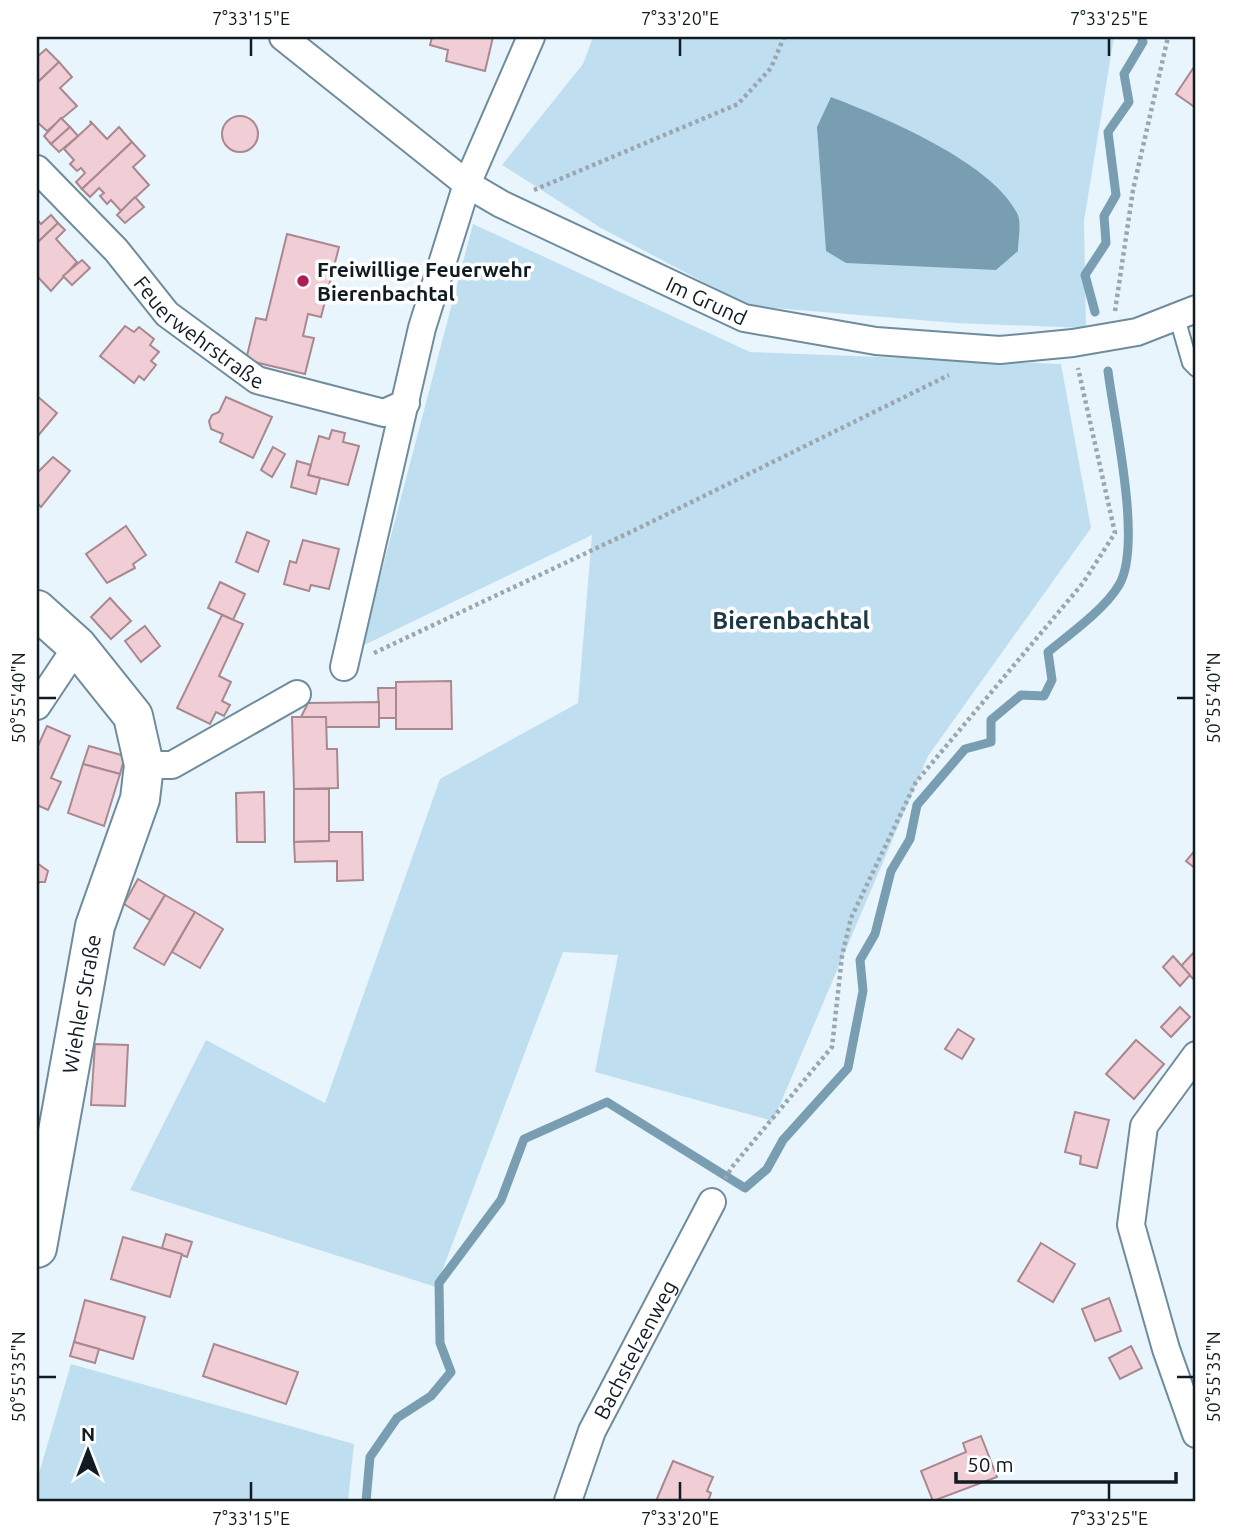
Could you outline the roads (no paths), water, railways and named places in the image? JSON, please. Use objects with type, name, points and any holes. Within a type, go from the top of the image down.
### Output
[{"type":"main road","name":"Wiehler Straße","points":[[37,610],[77,646],[133,716],[144,765],[140,799],[94,926],[37,1248]]},
{"type":"street","name":"Im Grund","points":[[283,37],[467,184],[501,204],[744,318],[876,341],[1000,350],[1117,336],[1137,332],[1187,314]]},
{"type":"street","points":[[344,667],[422,328],[467,184],[531,37]]},
{"type":"street","name":"Feuerwehrstraße","points":[[37,169],[116,250],[167,314],[257,380],[384,413],[406,403]]},
{"type":"street","points":[[37,706],[77,646]]},
{"type":"street","points":[[144,765],[172,765],[297,694]]},
{"type":"street","points":[[1196,1055],[1144,1126],[1131,1225],[1166,1349],[1196,1434]]},
{"type":"street","name":"Bachstelzenweg","points":[[568,1501],[592,1431],[712,1202]]},
{"type":"lane","points":[[1187,314],[1190,363],[1196,369]]},
{"type":"waterway","points":[[1095,312],[1085,275],[1106,243],[1104,216],[1116,195],[1108,132],[1129,102],[1124,74],[1143,42],[1141,37]]},
{"type":"waterway","points":[[366,1501],[370,1457],[397,1418],[431,1396],[451,1372],[440,1343],[439,1283],[501,1200],[524,1139],[607,1102],[745,1188],[767,1169],[783,1140],[848,1068],[863,991],[860,960],[875,934],[891,871],[910,839],[917,805],[965,749],[991,742],[991,720],[1021,695],[1044,696],[1052,680],[1048,652],[1096,612],[1119,585],[1126,566],[1128,513],[1108,371]]},
{"type":"place","name":"Freiwillige Feuerwehr Bierenbachtal","points":[[303,281]]},
{"type":"district","name":"Bierenbachtal","points":[[791,620]]}]
